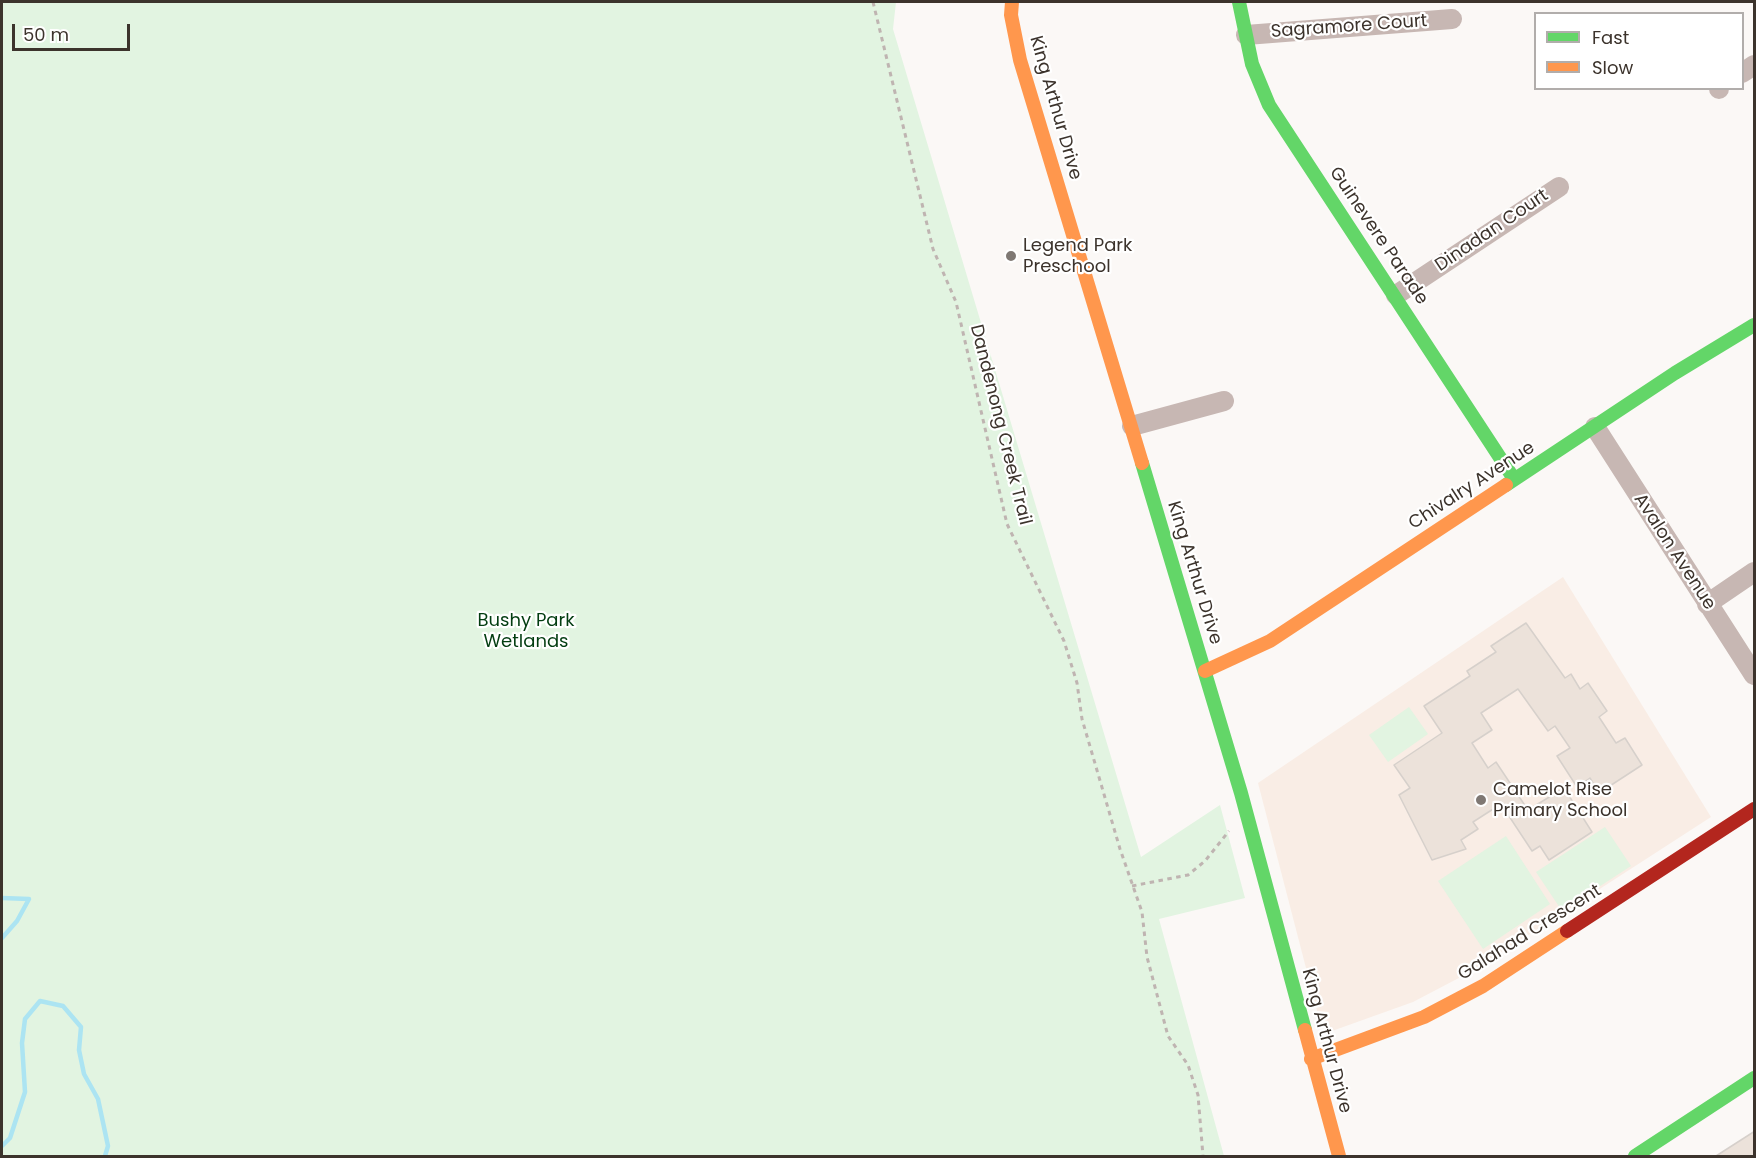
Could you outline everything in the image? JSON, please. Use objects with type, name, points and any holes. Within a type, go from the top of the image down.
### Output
[{"type":"street","name":"King Arthur Drive","points":[[1012,2],[1011,15],[1020,60],[1249,821],[1311,1059],[1339,1156]]},
{"type":"street","name":"Guinevere Parade","points":[[1239,2],[1252,64],[1269,105],[1514,479]]},
{"type":"street","name":"Sagramore Court","points":[[1246,35],[1452,19]]},
{"type":"street","name":"Dinadan Court","points":[[1395,295],[1559,187]]},
{"type":"street","name":"Chivalry Avenue","points":[[1205,671],[1270,641],[1514,479],[1755,324]]},
{"type":"street","points":[[1132,426],[1224,401]]},
{"type":"street","name":"Avalon Avenue","points":[[1595,428],[1755,675]]},
{"type":"street","points":[[1707,603],[1755,572]]},
{"type":"street","name":"Galahad Crescent","points":[[1311,1059],[1424,1017],[1483,986],[1755,809]]},
{"type":"street","points":[[1635,1156],[1755,1078]]},
{"type":"path","name":"Dandenong Creek Trail","points":[[873,2],[933,249],[956,302],[1007,524],[1064,641],[1077,683],[1082,719],[1132,886],[1142,912],[1147,957],[1168,1036],[1188,1065],[1198,1095],[1203,1156]]},
{"type":"path","points":[[1132,886],[1188,875],[1204,861],[1232,828],[1249,821]]},
{"type":"shaded area","name":"Camelot Rise Primary School","points":[[1563,577],[1711,817],[1476,969],[1413,1002],[1332,1031],[1320,1022],[1258,783]]},
{"type":"green space","name":"Bushy Park Wetlands","points":[[2,2],[896,2],[893,29],[1141,857],[1220,805],[1245,898],[1159,919],[1224,1156],[2,1156]]},
{"type":"green space","points":[[1409,707],[1428,734],[1388,762],[1369,735]]},
{"type":"green space","points":[[1605,827],[1631,866],[1562,911],[1536,872]]},
{"type":"green space","points":[[1506,836],[1550,904],[1483,949],[1438,881]]},
{"type":"building","points":[[1526,623],[1565,678],[1571,674],[1580,689],[1588,683],[1607,711],[1599,717],[1616,743],[1625,738],[1642,765],[1599,793],[1590,778],[1577,787],[1557,756],[1570,748],[1555,726],[1548,731],[1518,689],[1481,713],[1492,730],[1472,743],[1488,768],[1496,762],[1528,810],[1564,788],[1592,832],[1549,860],[1540,846],[1532,851],[1501,804],[1473,822],[1478,829],[1461,840],[1466,849],[1432,860],[1399,795],[1410,788],[1394,765],[1442,733],[1424,706],[1470,676],[1467,671],[1496,652],[1491,646]]},
{"type":"building","points":[[1755,1131],[1755,1156],[1716,1156]]},
{"type":"waterway","points":[[2,898],[29,899],[17,921],[2,938]]},
{"type":"waterway","points":[[2,1146],[10,1138],[25,1092],[22,1043],[25,1019],[40,1001],[63,1006],[81,1027],[79,1050],[84,1074],[98,1099],[108,1146],[105,1156]]},
{"type":"traffic: fast","points":[[1239,2],[1252,64],[1269,105],[1514,479]]},
{"type":"traffic: fast","points":[[1506,485],[1675,373],[1754,325]]},
{"type":"traffic: fast","points":[[1142,463],[1241,793],[1305,1030]]},
{"type":"traffic: fast","points":[[1635,1156],[1754,1078]]},
{"type":"traffic: slow","points":[[1012,2],[1011,15],[1020,60],[1142,463]]},
{"type":"traffic: slow","points":[[1205,671],[1270,641],[1506,485]]},
{"type":"traffic: slow","points":[[1311,1059],[1424,1017],[1483,986],[1567,931]]},
{"type":"traffic: slow","points":[[1305,1030],[1339,1156]]},
{"type":"traffic: jam","points":[[1567,931],[1754,809]]},
{"type":"place","name":"Legend Park Preschool","points":[[1011,256]]},
{"type":"place","name":"Camelot Rise Primary School","points":[[1481,800]]}]
